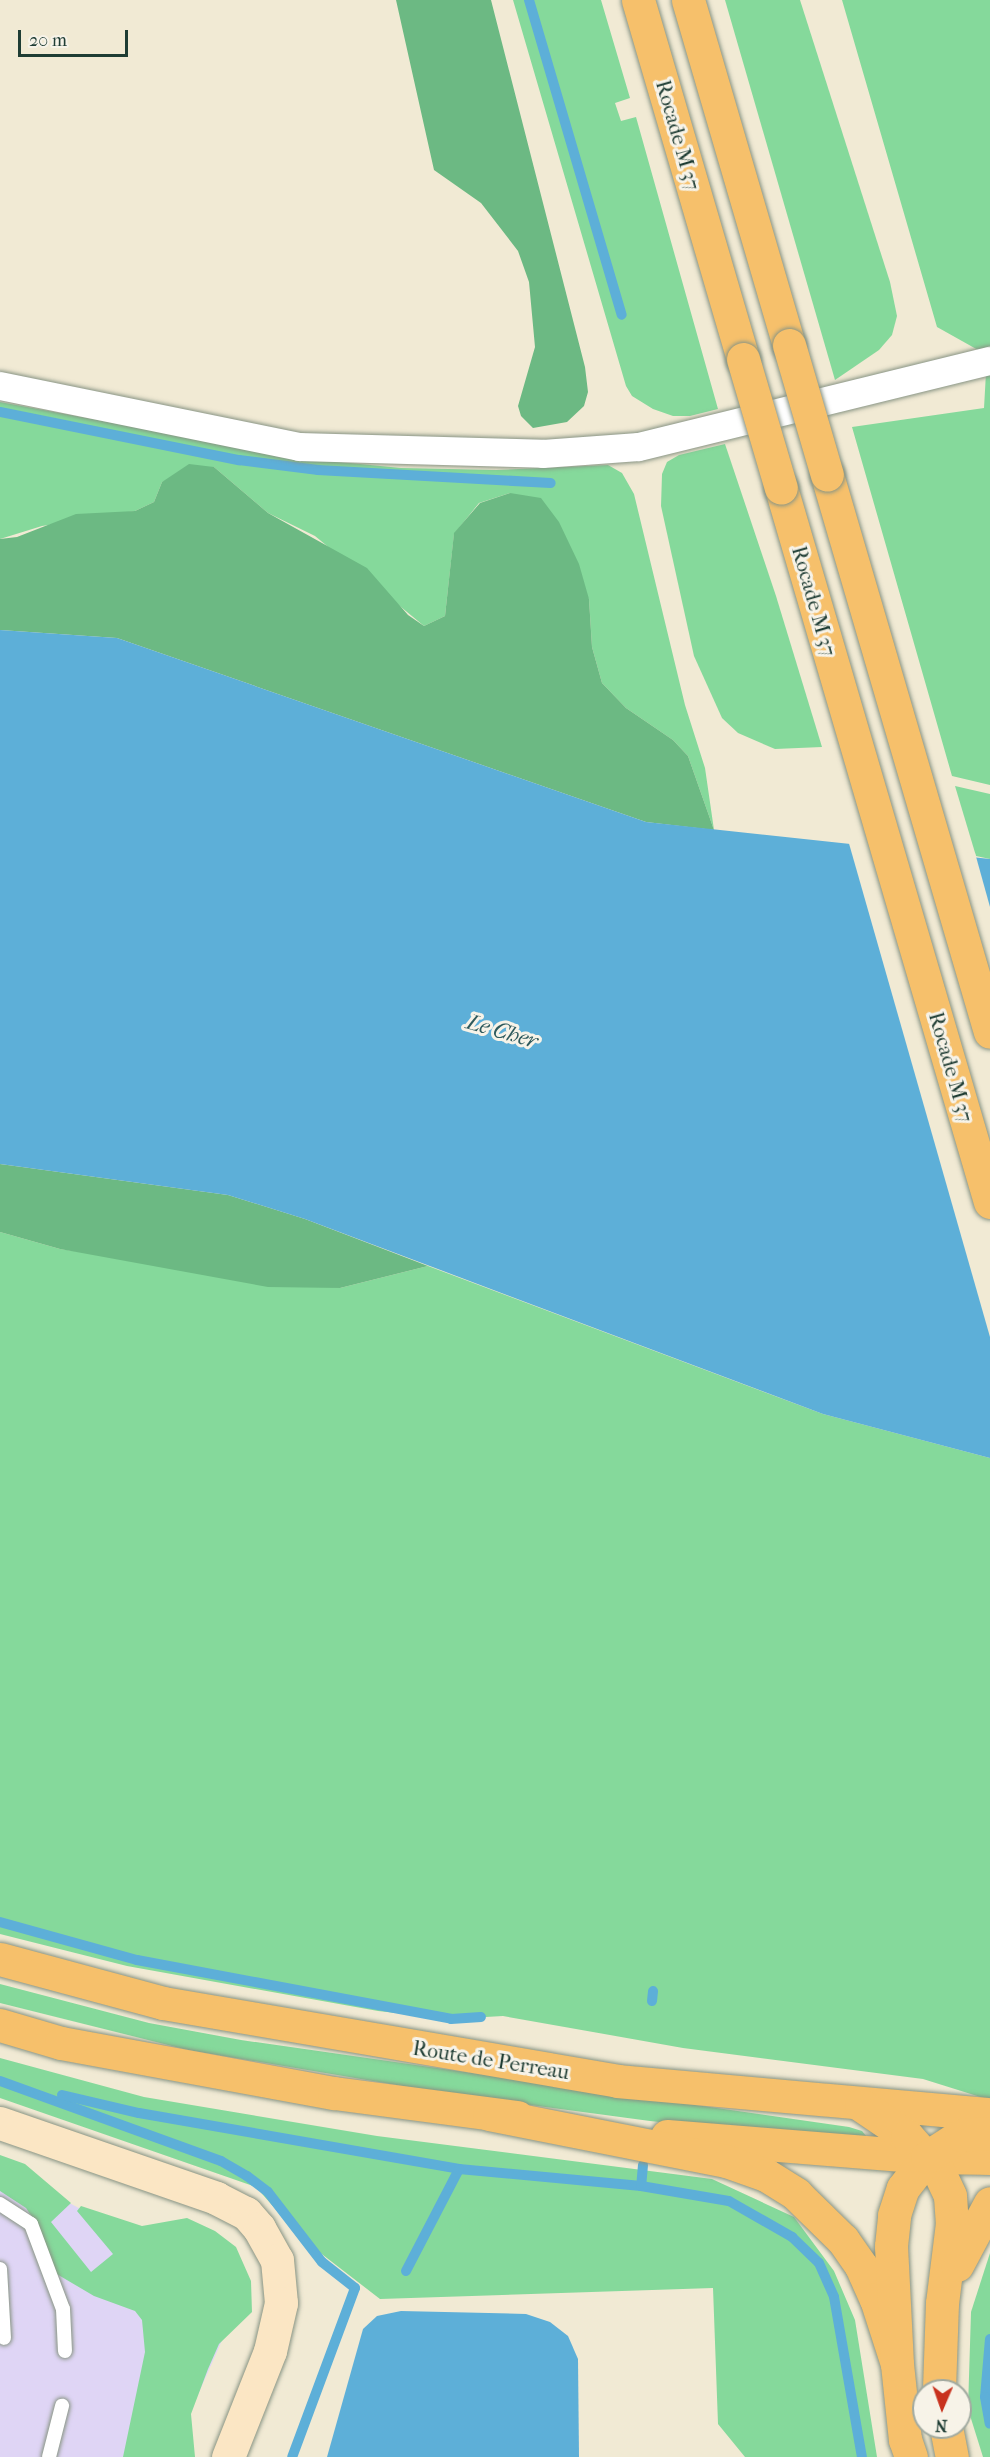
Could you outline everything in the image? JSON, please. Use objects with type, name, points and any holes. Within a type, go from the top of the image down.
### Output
[{"type":"main road","name":"Rocade M 37","points":[[638,0],[990,1202]]},
{"type":"main road","points":[[688,0],[990,1032]]},
{"type":"main road","name":"Route de Perreau","points":[[0,1959],[163,2003],[316,2032],[617,2081],[861,2105],[990,2114]]},
{"type":"main road","points":[[0,2025],[61,2043],[334,2093],[489,2114],[724,2143],[927,2157],[990,2158]]},
{"type":"main road","points":[[861,2105],[892,2123],[927,2157],[939,2172],[950,2196],[952,2223],[942,2303],[939,2379]]},
{"type":"main road","points":[[489,2114],[726,2161],[766,2175],[796,2194],[843,2240],[861,2266],[876,2299],[897,2364]]},
{"type":"main road","points":[[911,2457],[905,2440],[897,2364],[891,2246],[894,2215],[912,2172],[927,2157],[961,2135],[990,2133]]},
{"type":"main road","points":[[942,2303],[976,2224],[990,2203]]},
{"type":"main road","points":[[948,2439],[952,2457]]},
{"type":"street","points":[[0,386],[299,447],[543,454],[639,447],[990,361]]},
{"type":"street","points":[[0,2123],[216,2198],[246,2213],[260,2228],[277,2260],[281,2303],[270,2351],[228,2457]]},
{"type":"lane","points":[[0,2204],[31,2223],[63,2309],[65,2351]]},
{"type":"lane","points":[[0,2269],[4,2338]]},
{"type":"lane","points":[[49,2457],[62,2406]]},
{"type":"shaded area","points":[[0,2166],[242,2295],[189,2415],[181,2457],[0,2457]]},
{"type":"green space","points":[[396,0],[491,0],[585,367],[588,392],[584,406],[567,422],[533,428],[521,416],[518,406],[535,347],[529,282],[518,251],[481,203],[434,170]]},
{"type":"green space","points":[[513,0],[601,0],[630,98],[615,103],[621,121],[636,117],[718,409],[690,416],[673,416],[653,409],[632,396],[626,386]]},
{"type":"green space","points":[[725,0],[800,0],[890,282],[897,316],[892,335],[879,350],[835,380]]},
{"type":"green space","points":[[842,0],[990,0],[990,785],[952,776],[852,427],[984,408],[987,355],[937,327]]},
{"type":"green space","points":[[0,402],[309,459],[401,468],[496,470],[608,465],[622,473],[634,494],[685,705],[705,768],[714,830],[688,756],[673,740],[626,708],[602,683],[592,647],[589,599],[510,493],[479,503],[454,534],[445,616],[424,626],[315,536],[268,513],[214,467],[162,482],[154,502],[135,511],[42,526],[0,539]]},
{"type":"green space","points":[[725,444],[776,596],[822,747],[775,749],[738,733],[722,718],[694,656],[661,506],[662,474],[667,462],[679,455]]},
{"type":"green space","points":[[189,464],[214,467],[268,513],[367,568],[408,615],[424,626],[445,616],[454,533],[480,503],[510,493],[541,498],[559,522],[579,564],[589,599],[592,647],[602,683],[626,708],[673,740],[688,756],[714,830],[646,822],[117,638],[0,630],[0,539],[17,537],[76,514],[135,511],[154,502],[162,482]]},
{"type":"green space","points":[[955,786],[990,794],[990,859],[976,856]]},
{"type":"green space","points":[[0,1164],[228,1195],[305,1219],[428,1266],[340,1288],[268,1287],[60,1249],[0,1232]]},
{"type":"green space","points":[[0,1232],[60,1249],[340,1288],[428,1266],[823,1414],[990,1458],[990,2100],[923,2079],[683,2048],[503,2016],[451,2019],[378,2011],[127,1966],[0,1934]]},
{"type":"green space","points":[[0,1984],[149,2023],[241,2040],[849,2127],[862,2131],[866,2136],[765,2133],[650,2121],[456,2095],[188,2050],[0,2003]]},
{"type":"green space","points":[[0,2058],[144,2097],[377,2136],[712,2179],[794,2217],[834,2271],[855,2320],[877,2457],[745,2457],[718,2424],[713,2288],[380,2299],[301,2238],[256,2187],[0,2098]]},
{"type":"green space","points":[[0,2155],[25,2164],[71,2203],[51,2222],[91,2272],[113,2254],[77,2211],[81,2206],[142,2226],[187,2218],[215,2231],[236,2247],[251,2281],[252,2312],[219,2344],[208,2369],[191,2414],[195,2457],[123,2457],[145,2352],[142,2320],[135,2311],[94,2296],[55,2273],[40,2229],[26,2208],[0,2191]]},
{"type":"green space","points":[[990,2253],[990,2457],[983,2457],[972,2422],[972,2379],[969,2379],[971,2312]]},
{"type":"water","name":"Le Cher","points":[[0,630],[117,638],[646,822],[990,859],[990,1458],[823,1414],[305,1219],[228,1195],[0,1164]]},
{"type":"water","points":[[401,2311],[526,2314],[550,2322],[568,2336],[578,2359],[579,2457],[327,2457],[363,2329],[377,2316]]},
{"type":"pier","points":[[848,840],[975,853],[990,907],[990,1337]]},
{"type":"waterway","points":[[529,0],[622,315]]},
{"type":"waterway","points":[[0,412],[239,460],[318,470],[551,483]]},
{"type":"waterway","points":[[0,1922],[137,1960],[451,2019],[481,2017]]},
{"type":"waterway","points":[[652,2001],[653,1991]]},
{"type":"waterway","points":[[0,2081],[221,2161],[247,2176],[268,2192],[322,2262],[355,2288],[292,2457]]},
{"type":"waterway","points":[[62,2095],[139,2113],[459,2169],[641,2186]]},
{"type":"waterway","points":[[643,2165],[641,2186],[729,2201],[792,2237],[819,2263],[834,2297],[862,2457]]},
{"type":"waterway","points":[[406,2271],[459,2169]]},
{"type":"waterway","points":[[990,2339],[985,2397],[990,2424]]}]
